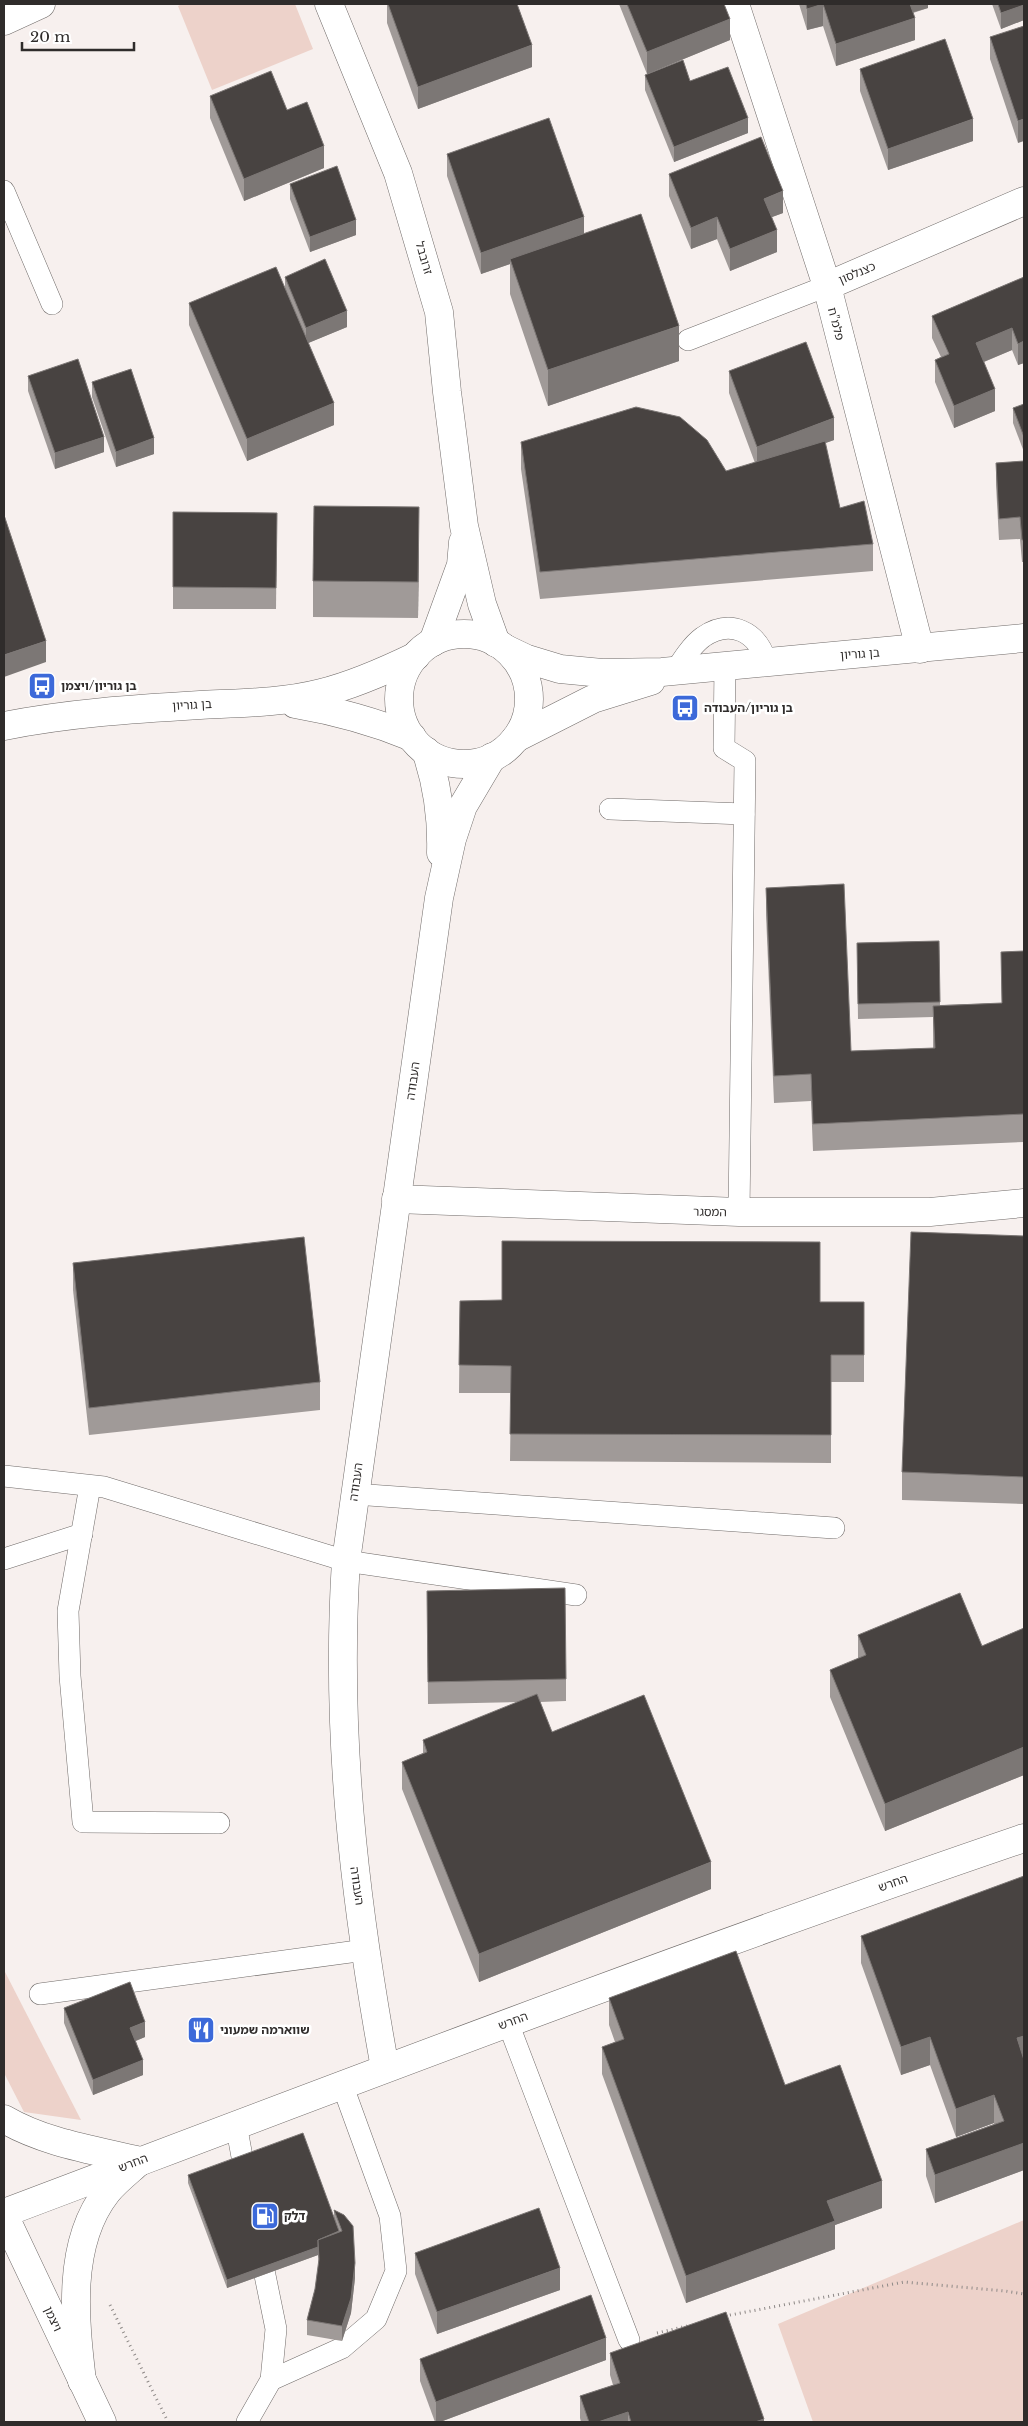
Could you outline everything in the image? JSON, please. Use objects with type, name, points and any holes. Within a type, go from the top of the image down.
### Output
[{"type":"street","points":[[4,21],[41,4]]},
{"type":"street","name":"זרובבל","points":[[329,4],[398,173],[439,312],[464,526],[482,604],[501,646]]},
{"type":"street","name":"פלמ\"ח","points":[[735,4],[827,286],[920,650]]},
{"type":"street","name":"כצנלסון","points":[[827,286],[1024,201]]},
{"type":"street","name":"זרובבל","points":[[425,649],[461,565],[464,526]]},
{"type":"street","points":[[461,634],[483,637],[501,646],[522,669],[529,695],[527,714],[516,738],[505,749],[492,757],[476,762],[458,763],[441,760],[419,744],[402,718],[400,696],[404,675],[425,649],[461,634]]},
{"type":"street","name":"בן גוריון","points":[[501,646],[527,659],[560,669],[602,673],[686,669],[920,650],[1024,638]]},
{"type":"street","name":"בן גוריון","points":[[4,726],[37,719],[111,710],[273,701],[319,694],[352,684],[425,649]]},
{"type":"street","name":"בן גוריון","points":[[516,738],[593,699],[686,669]]},
{"type":"street","name":"בן גוריון","points":[[273,701],[342,713],[375,721],[419,744]]},
{"type":"street","name":"בן גוריון","points":[[4,739],[111,710]]},
{"type":"street","name":"העבודה","points":[[419,744],[435,776],[441,826],[439,898]]},
{"type":"street","name":"העבודה","points":[[385,2068],[365,1950],[352,1849],[345,1767],[342,1623],[346,1561],[439,898],[452,839],[463,806],[492,757]]},
{"type":"street","name":"המסגר","points":[[396,1199],[646,1210],[739,1212],[930,1212],[1024,1204]]},
{"type":"street","name":"החרש","points":[[4,2214],[385,2068],[864,1893],[1024,1838]]},
{"type":"street","points":[[4,2119],[20,2128],[66,2144],[140,2161]]},
{"type":"street","points":[[82,2381],[75,2324],[75,2290],[82,2249],[89,2224],[107,2192],[140,2161]]},
{"type":"street","name":"ויצמן","points":[[4,2214],[102,2422]]},
{"type":"lane","points":[[4,191],[52,304]]},
{"type":"lane","name":"כצנלסון","points":[[688,340],[827,286]]},
{"type":"lane","points":[[686,669],[703,637],[718,630],[734,628],[751,635],[762,649],[766,662]]},
{"type":"lane","points":[[725,665],[724,748],[745,761],[739,1212]]},
{"type":"lane","points":[[610,809],[744,814]]},
{"type":"lane","points":[[4,1476],[104,1487],[346,1561],[576,1595]]},
{"type":"lane","points":[[90,1486],[68,1611],[70,1676],[83,1822],[219,1823]]},
{"type":"lane","points":[[354,1494],[834,1528]]},
{"type":"lane","points":[[4,1559],[82,1534]]},
{"type":"lane","points":[[40,1994],[365,1950]]},
{"type":"lane","points":[[508,2023],[630,2340]]},
{"type":"lane","points":[[272,2380],[342,2348],[376,2319],[396,2271],[390,2216],[342,2084]]},
{"type":"lane","points":[[236,2124],[276,2329],[272,2380],[247,2422]]},
{"type":"path","points":[[719,2317],[904,2282],[1024,2294]]},
{"type":"path","points":[[630,2340],[692,2324]]},
{"type":"shaded area","points":[[182,4],[295,4],[313,49],[212,90],[178,6]]},
{"type":"shaded area","points":[[4,1970],[81,2120],[24,2112],[4,2073]]},
{"type":"shaded area","points":[[1024,2220],[1024,2422],[813,2422],[778,2324]]},
{"type":"building","points":[[388,4],[517,4],[532,45],[418,87]]},
{"type":"building","points":[[627,4],[724,4],[730,19],[647,52]]},
{"type":"building","points":[[806,4],[823,4],[807,9]]},
{"type":"building","points":[[823,4],[910,4],[915,18],[836,44]]},
{"type":"building","points":[[998,4],[1024,4],[1024,5],[1001,13]]},
{"type":"building","points":[[1024,26],[1024,119],[1018,121],[990,37]]},
{"type":"building","points":[[945,39],[973,119],[888,149],[860,69]]},
{"type":"building","points":[[683,60],[690,81],[728,67],[748,118],[674,147],[645,75]]},
{"type":"building","points":[[271,71],[287,110],[307,102],[324,146],[244,179],[210,96]]},
{"type":"building","points":[[549,118],[584,217],[481,253],[447,154]]},
{"type":"building","points":[[761,137],[783,191],[764,199],[777,230],[730,249],[717,217],[691,228],[669,174]]},
{"type":"building","points":[[337,166],[356,220],[310,237],[290,184]]},
{"type":"building","points":[[641,214],[679,326],[548,370],[510,259]]},
{"type":"building","points":[[325,259],[347,311],[306,328],[285,277]]},
{"type":"building","points":[[276,267],[334,403],[247,439],[189,303]]},
{"type":"building","points":[[1024,277],[1024,341],[1018,344],[1012,328],[976,343],[995,389],[954,406],[935,360],[949,354],[932,316]]},
{"type":"building","points":[[806,342],[834,418],[757,447],[729,371]]},
{"type":"building","points":[[78,359],[104,437],[55,453],[28,376]]},
{"type":"building","points":[[131,369],[154,438],[116,452],[92,382]]},
{"type":"building","points":[[1024,404],[1024,437],[1013,408]]},
{"type":"building","points":[[636,407],[680,417],[707,440],[726,471],[825,441],[840,508],[864,501],[873,544],[540,572],[521,442]]},
{"type":"building","points":[[1024,461],[1024,540],[1022,540],[1020,517],[999,519],[996,463]]},
{"type":"building","points":[[314,506],[419,507],[418,582],[313,581]]},
{"type":"building","points":[[173,512],[277,513],[276,588],[173,587]]},
{"type":"building","points":[[4,515],[46,641],[4,655]]},
{"type":"building","points":[[844,884],[851,1051],[935,1048],[933,1006],[1002,1003],[1001,952],[1024,951],[1024,1114],[813,1124],[811,1074],[774,1076],[766,888]]},
{"type":"building","points":[[939,941],[940,1002],[858,1004],[857,943]]},
{"type":"building","points":[[911,1232],[1024,1236],[1024,1477],[902,1472]]},
{"type":"building","points":[[304,1237],[320,1382],[89,1408],[73,1263]]},
{"type":"building","points":[[502,1241],[820,1242],[820,1302],[864,1302],[864,1355],[831,1355],[831,1435],[510,1434],[511,1366],[459,1365],[460,1301],[502,1300]]},
{"type":"building","points":[[565,1588],[566,1679],[428,1682],[427,1591]]},
{"type":"building","points":[[960,1593],[982,1646],[1024,1628],[1024,1747],[885,1804],[830,1670],[866,1655],[858,1635]]},
{"type":"building","points":[[537,1694],[552,1732],[644,1695],[711,1862],[479,1954],[402,1762],[427,1752],[423,1740]]},
{"type":"building","points":[[1024,1876],[1024,2036],[1017,2038],[1024,2060],[1024,2143],[935,2175],[926,2149],[1004,2121],[994,2095],[956,2109],[930,2037],[901,2047],[861,1936]]},
{"type":"building","points":[[736,1951],[785,2085],[840,2065],[882,2181],[827,2201],[835,2221],[686,2276],[602,2047],[624,2039],[609,1998]]},
{"type":"building","points":[[130,1982],[145,2022],[130,2028],[143,2060],[93,2080],[64,2008]]},
{"type":"building","points":[[303,2133],[339,2231],[318,2240],[318,2247],[227,2280],[188,2175]]},
{"type":"building","points":[[539,2208],[560,2268],[437,2312],[415,2253]]},
{"type":"building","points":[[334,2210],[344,2215],[353,2226],[355,2263],[351,2298],[342,2326],[307,2320],[315,2289],[319,2259],[318,2240],[342,2231]]},
{"type":"building","points":[[591,2295],[606,2338],[436,2402],[420,2359]]},
{"type":"building","points":[[726,2312],[764,2419],[755,2422],[631,2422],[628,2412],[598,2422],[589,2422],[580,2396],[620,2383],[610,2353]]},
{"type":"place","name":"בן גוריון/ויצמן","points":[[42,686]]},
{"type":"place","name":"בן גוריון/העבודה","points":[[685,708]]},
{"type":"place","name":"שווארמה שמעוני","points":[[201,2030]]},
{"type":"place","name":"דלק","points":[[265,2216]]}]
